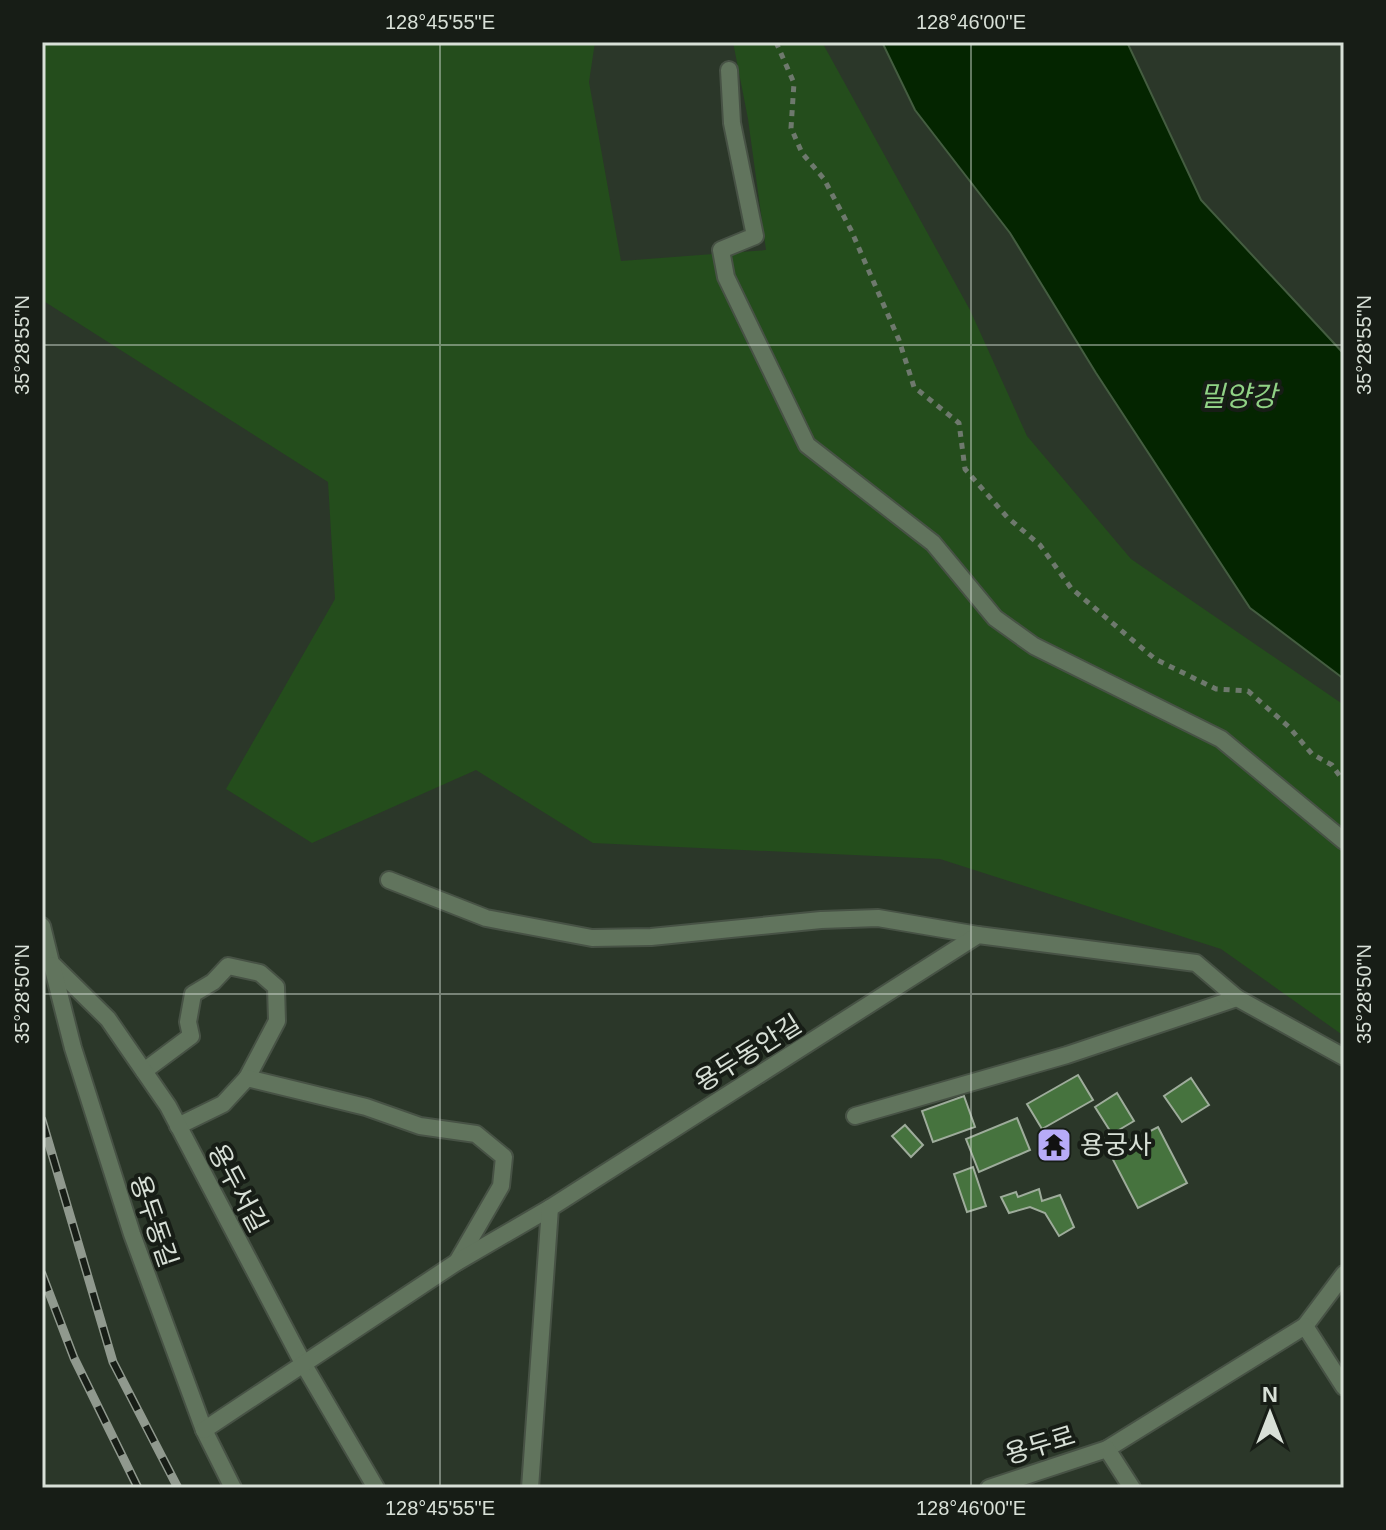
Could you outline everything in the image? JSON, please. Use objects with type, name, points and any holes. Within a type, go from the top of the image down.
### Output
[{"type":"street","points":[[729,70],[732,123],[755,236],[721,250],[726,277],[807,445],[933,543],[995,618],[1034,646],[1221,739],[1344,841]]},
{"type":"street","points":[[389,880],[486,918],[592,938],[651,937],[821,920],[878,918],[978,935],[1196,963],[1237,998],[1344,1057]]},
{"type":"street","points":[[42,926],[51,963]]},
{"type":"street","name":"용두동안길","points":[[204,1430],[457,1262],[550,1208],[978,935]]},
{"type":"street","name":"용두서길","points":[[51,963],[108,1019],[144,1071],[178,1126],[304,1365],[376,1488]]},
{"type":"street","name":"용두동길","points":[[51,963],[73,1048],[132,1234],[204,1430],[233,1488]]},
{"type":"street","points":[[144,1071],[191,1036],[188,1022],[193,994],[213,982],[228,966],[260,973],[276,987],[277,1021],[247,1078],[223,1104],[178,1126]]},
{"type":"street","points":[[855,1116],[1067,1055],[1237,998]]},
{"type":"street","points":[[247,1078],[366,1107],[420,1126],[476,1134],[504,1157],[501,1186],[457,1262]]},
{"type":"street","points":[[530,1488],[550,1208]]},
{"type":"street","points":[[1107,1449],[1305,1326],[1344,1274]]},
{"type":"street","points":[[1305,1326],[1344,1387]]},
{"type":"street","name":"용두로","points":[[989,1488],[1107,1449],[1132,1488]]},
{"type":"path","points":[[776,42],[794,83],[791,128],[802,153],[824,179],[851,230],[899,340],[914,387],[959,423],[965,469],[1007,517],[1040,545],[1071,588],[1130,640],[1155,659],[1216,689],[1248,691],[1289,727],[1312,754],[1332,765],[1344,782]]},
{"type":"shaded area","points":[[42,42],[595,42],[589,82],[621,261],[766,250],[748,119],[733,42],[822,42],[970,310],[1027,436],[1131,559],[1344,705],[1344,1036],[1221,949],[940,859],[593,843],[476,770],[312,843],[226,789],[335,599],[328,482],[42,300]]},
{"type":"water","name":"밀양강","points":[[882,42],[1127,42],[1201,200],[1344,354],[1344,679],[1250,608],[1096,373],[1010,233],[915,110]]},
{"type":"building","points":[[1078,1075],[1093,1100],[1042,1129],[1027,1104]]},
{"type":"building","points":[[1191,1078],[1209,1105],[1182,1122],[1164,1096]]},
{"type":"building","points":[[1117,1093],[1134,1121],[1112,1134],[1095,1107]]},
{"type":"building","points":[[964,1096],[975,1127],[933,1142],[922,1111]]},
{"type":"building","points":[[1017,1118],[1030,1150],[979,1172],[966,1139]]},
{"type":"building","points":[[905,1125],[923,1145],[911,1157],[892,1136]]},
{"type":"building","points":[[1158,1127],[1187,1183],[1138,1208],[1109,1152]]},
{"type":"building","points":[[973,1167],[986,1206],[967,1212],[954,1174]]},
{"type":"building","points":[[1039,1189],[1042,1201],[1060,1195],[1074,1227],[1059,1236],[1045,1213],[1030,1207],[1009,1213],[1001,1197],[1016,1192],[1018,1197]]},
{"type":"railway","points":[[42,1120],[113,1362],[178,1488]]},
{"type":"railway","points":[[42,1274],[74,1358],[138,1488]]},
{"type":"place","name":"용궁사","points":[[1054,1145]]}]
